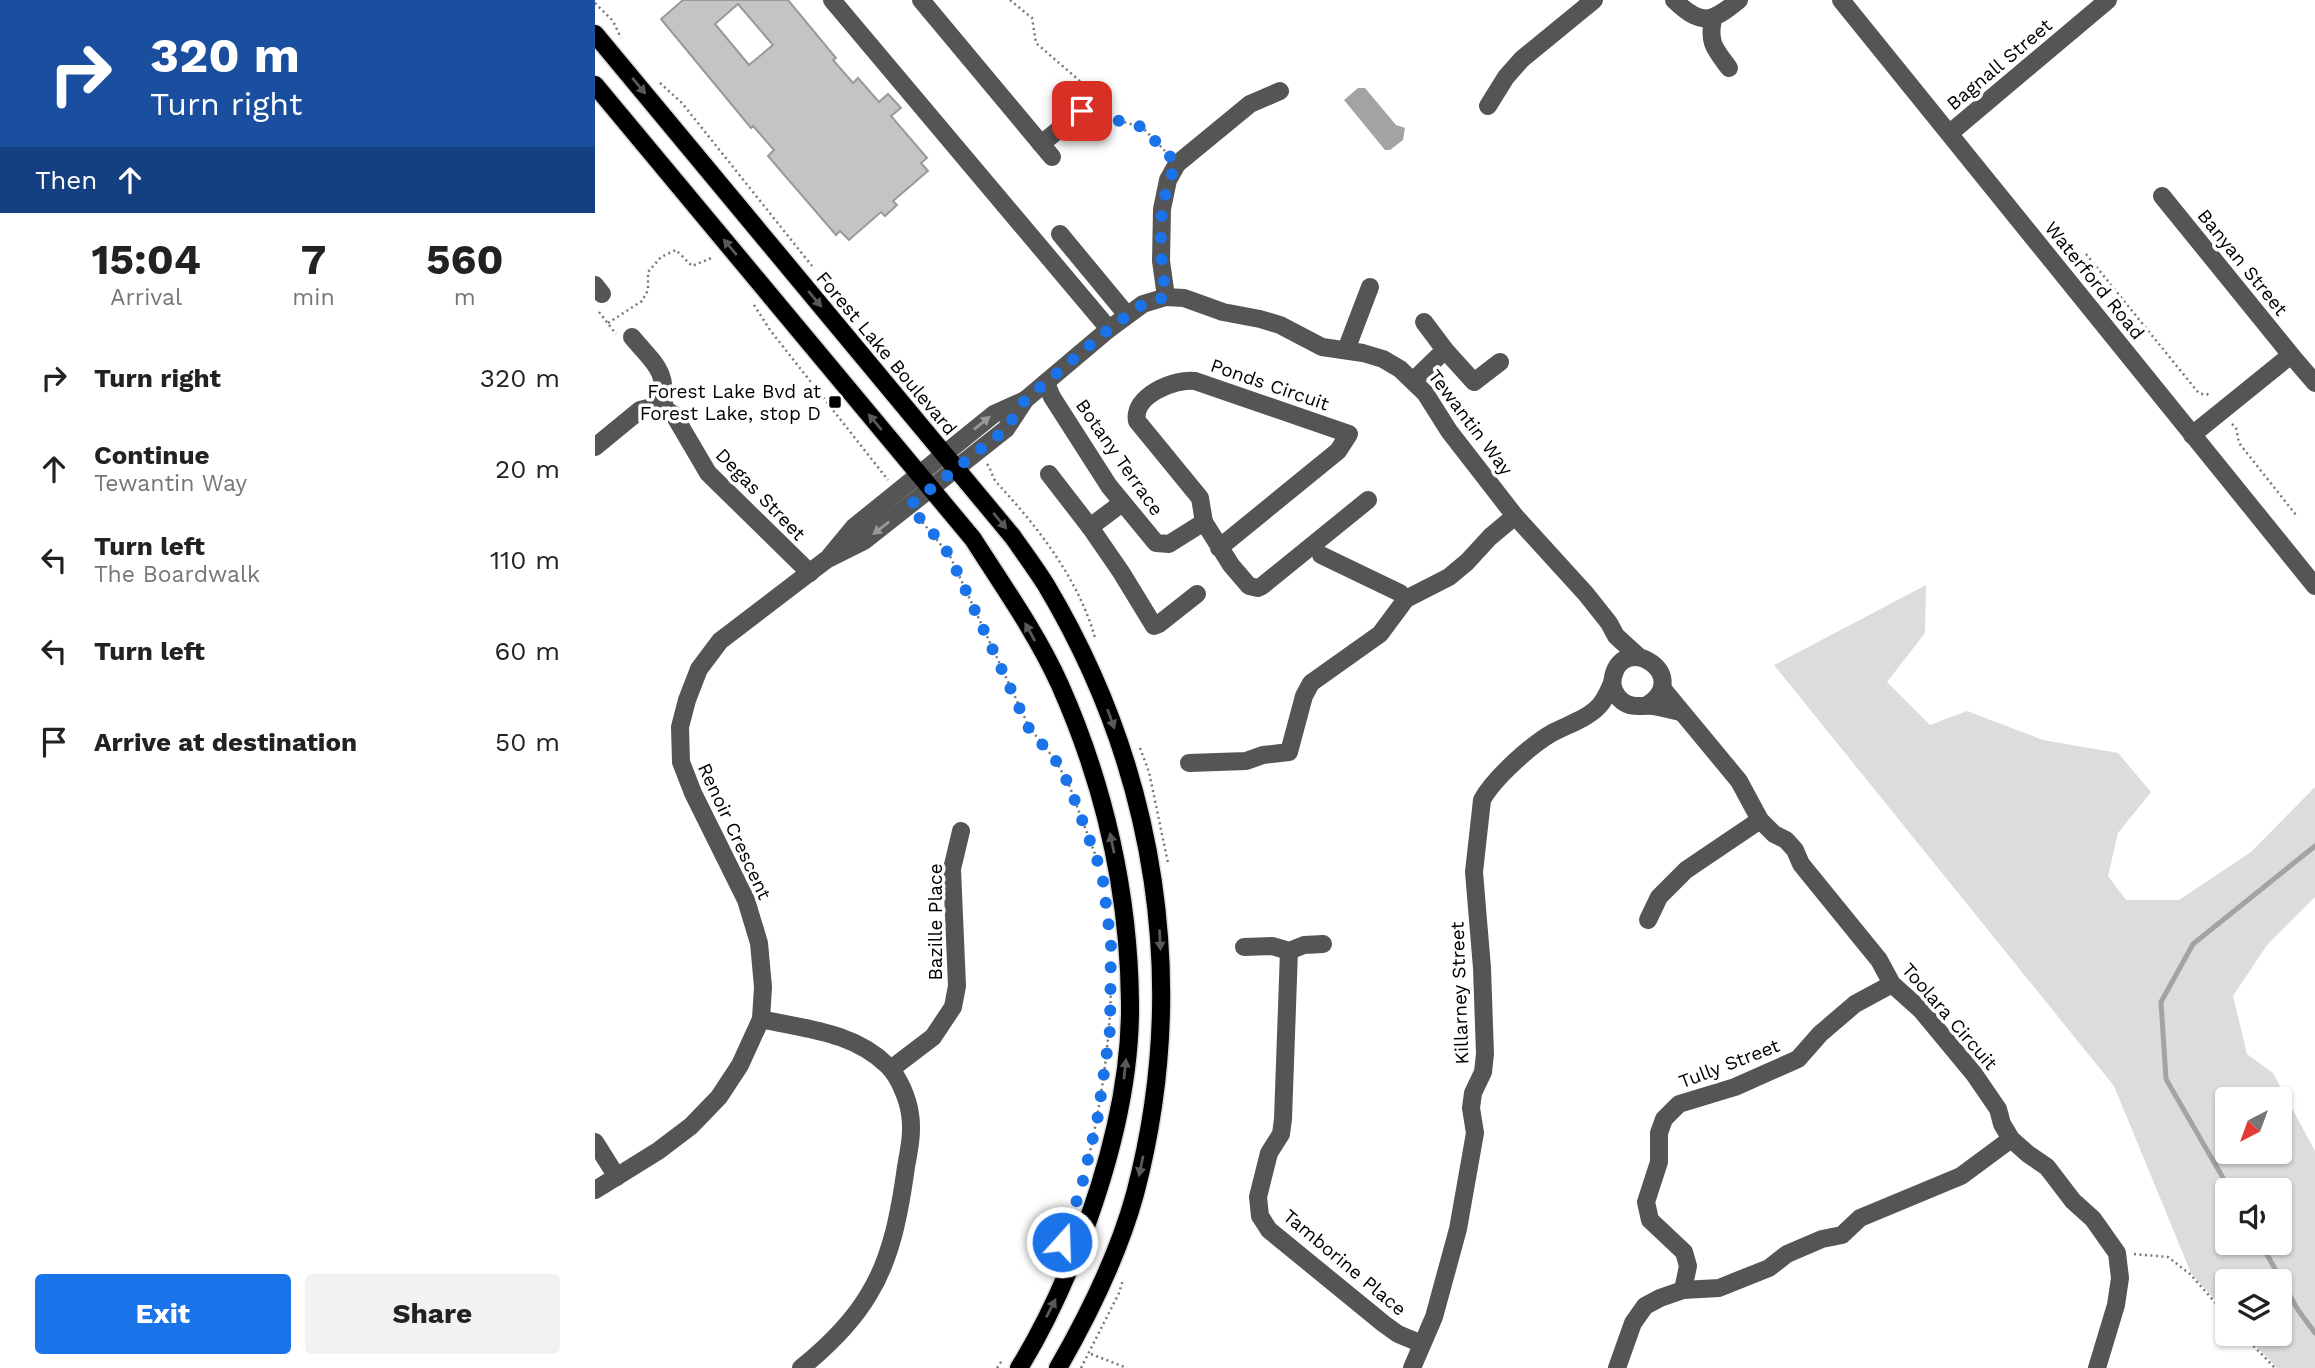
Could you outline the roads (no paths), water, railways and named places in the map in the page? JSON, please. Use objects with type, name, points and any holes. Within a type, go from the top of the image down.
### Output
[{"type":"main road","name":"Forest Lake Boulevard","points":[[595,34],[1013,537],[1045,584],[1075,636],[1108,710],[1129,770],[1146,840],[1158,914],[1161,1038],[1150,1122],[1134,1195],[1108,1269],[1058,1368]]},
{"type":"main road","points":[[595,85],[973,540],[1014,603],[1059,683],[1093,770],[1113,842],[1127,932],[1131,1005],[1125,1076],[1096,1203],[1062,1287],[1012,1363]]},
{"type":"street","points":[[832,0],[1109,329]]},
{"type":"street","points":[[921,0],[1047,151],[1066,123]]},
{"type":"street","points":[[1488,106],[1506,77],[1522,59],[1594,0]]},
{"type":"street","points":[[1674,0],[1704,19],[1713,19],[1739,0]]},
{"type":"street","name":"Waterford Road","points":[[1842,0],[2315,586]]},
{"type":"street","name":"Bagnall Street","points":[[1949,133],[2108,0]]},
{"type":"street","points":[[1713,19],[1710,35],[1714,48],[1729,68]]},
{"type":"street","points":[[944,454],[994,414],[1025,400],[1127,315],[1143,304],[1166,297],[1161,261],[1162,209],[1168,180],[1177,164],[1250,104],[1280,91]]},
{"type":"street","name":"Banyan Street","points":[[2162,196],[2315,383]]},
{"type":"street","points":[[1060,234],[1127,315]]},
{"type":"street","points":[[1346,350],[1370,287]]},
{"type":"street","name":"Tewantin Way","points":[[1166,297],[1184,298],[1223,312],[1270,322],[1322,347],[1363,352],[1383,359],[1413,380],[1515,516],[1586,594],[1616,636],[1639,657]]},
{"type":"street","points":[[1424,322],[1474,382],[1500,362]]},
{"type":"street","points":[[595,447],[640,410],[663,408],[664,383],[661,372],[632,337]]},
{"type":"street","points":[[1413,380],[1445,350]]},
{"type":"street","points":[[2192,435],[2291,355]]},
{"type":"street","name":"Ponds Circuit","points":[[1195,380],[1349,434],[1338,451],[1219,548],[1203,522],[1200,498],[1137,421],[1139,405],[1152,394],[1177,381],[1195,380]]},
{"type":"street","name":"Botany Terrace","points":[[1046,383],[1059,408],[1122,503],[1151,538],[1160,544],[1176,541],[1203,522]]},
{"type":"street","points":[[956,469],[1006,429],[1025,400]]},
{"type":"street","name":"Degas Street","points":[[663,408],[674,415],[708,474],[810,573]]},
{"type":"street","name":"Renoir Crescent","points":[[595,1190],[658,1151],[691,1126],[719,1097],[740,1065],[761,1019],[763,988],[759,943],[746,901],[693,793],[681,762],[680,727],[699,669],[720,641],[826,560],[854,527],[944,454]]},
{"type":"street","name":"Renoir Crescent","points":[[826,560],[864,541],[956,469]]},
{"type":"street","points":[[1049,474],[1090,527],[1154,626],[1197,594]]},
{"type":"street","points":[[1219,548],[1244,582],[1258,588],[1368,500]]},
{"type":"street","points":[[1090,527],[1122,503]]},
{"type":"street","points":[[1189,763],[1246,761],[1263,755],[1289,752],[1304,696],[1311,682],[1380,634],[1406,599],[1449,577],[1515,516]]},
{"type":"street","points":[[1321,555],[1399,593],[1406,599]]},
{"type":"street","points":[[1616,636],[1618,653],[1615,675],[1619,698],[1625,704],[1633,706],[1656,706],[1680,712]]},
{"type":"street","points":[[1615,675],[1631,657],[1654,663],[1662,677],[1661,688],[1656,699],[1646,706]]},
{"type":"street","name":"Killarney Street","points":[[1412,1368],[1434,1317],[1458,1229],[1475,1133],[1471,1108],[1473,1093],[1483,1072],[1485,1054],[1482,968],[1474,872],[1482,800],[1498,778],[1543,739],[1599,706],[1615,675]]},
{"type":"street","name":"Toolara Circuit","points":[[1661,688],[1739,781],[1760,820],[1795,850],[1801,864],[1879,960],[1892,984],[1921,1010],[1974,1074],[1998,1109],[2011,1139],[2047,1167],[2073,1201],[2093,1219],[2117,1253],[2120,1278],[2116,1305],[2097,1368]]},
{"type":"street","name":"Killarney Street","points":[[1599,706],[1625,704]]},
{"type":"street","points":[[1648,920],[1659,897],[1686,870],[1760,820]]},
{"type":"street","name":"Bazille Place","points":[[891,1069],[933,1037],[953,1007],[957,986],[952,869],[961,831]]},
{"type":"street","points":[[1244,947],[1272,946],[1289,951],[1304,945],[1323,944]]},
{"type":"street","name":"Tamborine Place","points":[[1289,951],[1283,1119],[1281,1134],[1269,1153],[1258,1196],[1260,1216],[1269,1230],[1384,1324],[1398,1334],[1422,1344]]},
{"type":"street","name":"Tully Street","points":[[1683,1290],[1688,1266],[1684,1252],[1650,1220],[1646,1202],[1660,1162],[1659,1133],[1664,1119],[1679,1104],[1735,1087],[1798,1059],[1820,1034],[1855,1003],[1892,984]]},
{"type":"street","points":[[761,1019],[843,1037],[869,1050],[891,1069],[904,1092],[910,1114],[911,1140],[901,1204],[886,1260],[870,1294],[851,1321],[801,1368]]},
{"type":"street","points":[[1617,1368],[1633,1323],[1645,1306],[1683,1290],[1719,1288],[1769,1268],[1787,1254],[1822,1239],[1842,1235],[1860,1218],[1961,1175],[2011,1139]]},
{"type":"street","points":[[595,1142],[617,1177]]},
{"type":"waterway","points":[[2223,1178],[2166,1079],[2161,1002],[2193,944],[2315,846]]},
{"type":"waterway","points":[[2267,1255],[2298,1310],[2315,1333]]},
{"type":"place","name":"Forest Lake Bvd at Forest Lake, stop D","points":[[835,402]]}]
